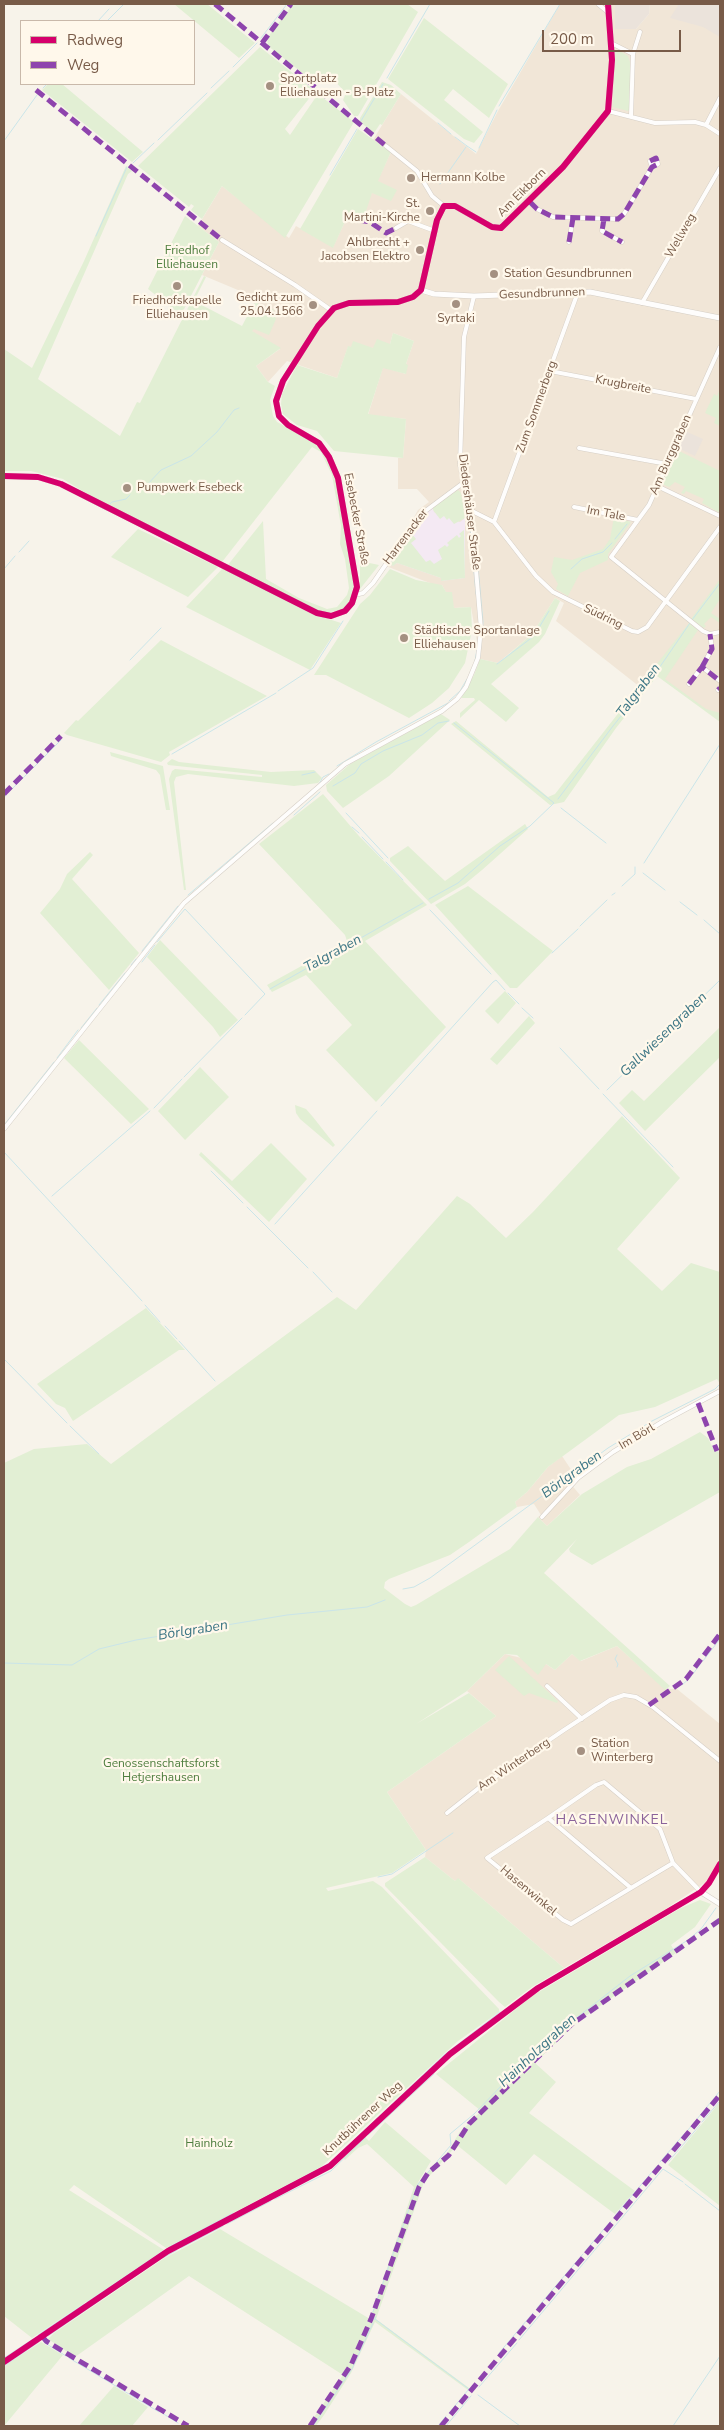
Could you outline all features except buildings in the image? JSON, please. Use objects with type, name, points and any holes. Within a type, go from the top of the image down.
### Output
[{"type":"street","points":[[598,4],[609,13]]},
{"type":"street","points":[[608,4],[611,44],[608,111],[656,123],[695,122],[706,125],[720,134]]},
{"type":"street","points":[[631,116],[633,54],[640,32]]},
{"type":"street","points":[[611,44],[633,54]]},
{"type":"street","points":[[706,125],[720,98]]},
{"type":"street","name":"Am Eikborn","points":[[444,206],[455,206],[492,227],[498,229],[503,227],[563,167],[608,111]]},
{"type":"street","points":[[222,240],[295,285],[331,310],[349,303],[398,302],[413,297],[421,290],[438,215],[444,206],[432,196],[417,171],[386,146]]},
{"type":"street","points":[[530,202],[547,215],[615,220],[624,214],[652,167]]},
{"type":"street","name":"Wellweg","points":[[642,303],[720,168]]},
{"type":"street","points":[[569,242],[574,218]]},
{"type":"street","points":[[604,219],[602,230],[622,242]]},
{"type":"street","points":[[396,228],[408,221],[435,231]]},
{"type":"street","name":"Gesundbrunnen","points":[[421,290],[434,294],[474,296],[578,292],[720,318]]},
{"type":"street","name":"Zum Sommerberg","points":[[494,522],[578,292]]},
{"type":"street","name":"Diedershäuser Straße","points":[[4,1129],[184,903],[345,764],[442,711],[457,699],[472,675],[478,658],[481,629],[470,510],[463,483],[460,456],[464,337],[474,296]]},
{"type":"street","name":"Esebecker Straße","points":[[331,310],[287,372],[278,393],[276,408],[279,416],[286,424],[319,443],[334,466],[339,483],[356,578],[355,595]]},
{"type":"street","name":"Am Burggraben","points":[[666,602],[611,557],[638,520],[657,486],[720,347]]},
{"type":"street","points":[[716,356],[720,360]]},
{"type":"street","name":"Krugbreite","points":[[550,372],[696,399]]},
{"type":"street","points":[[579,448],[667,464]]},
{"type":"street","points":[[4,476],[38,476],[62,484],[317,614],[331,616],[345,611],[352,603],[355,595]]},
{"type":"street","name":"Harrenacker","points":[[355,595],[368,590],[420,515],[463,483]]},
{"type":"street","points":[[657,486],[720,516]]},
{"type":"street","name":"Im Tale","points":[[574,507],[638,520]]},
{"type":"street","name":"Südring","points":[[470,510],[494,522],[544,584],[562,596],[632,631],[643,631],[720,527]]},
{"type":"street","points":[[666,602],[710,634],[720,632]]},
{"type":"street","points":[[689,684],[702,667],[712,649],[710,634]]},
{"type":"street","points":[[702,667],[720,680]]},
{"type":"street","name":"Im Börl","points":[[542,1517],[578,1478],[613,1452],[662,1422],[720,1391]]},
{"type":"street","points":[[547,1686],[582,1719]]},
{"type":"street","name":"Am Winterberg","points":[[447,1813],[506,1769],[618,1696],[636,1697],[653,1707],[720,1761]]},
{"type":"street","name":"Hasenwinkel","points":[[672,1863],[571,1924],[563,1920],[487,1858],[596,1785],[604,1782],[660,1829],[672,1863],[701,1892]]},
{"type":"street","points":[[548,1818],[631,1888]]},
{"type":"street","points":[[720,1864],[709,1883],[701,1892],[720,1904]]},
{"type":"street","name":"Knutbührener Weg","points":[[4,2362],[168,2251],[324,2170],[450,2054],[530,1994],[701,1892]]},
{"type":"shaded area","points":[[560,4],[615,5],[615,29],[636,29],[649,14],[650,4],[720,4],[720,717],[713,716],[652,672],[640,687],[556,621],[564,603],[555,598],[532,634],[498,663],[480,659],[471,607],[454,608],[442,585],[435,585],[386,566],[418,510],[429,502],[417,489],[398,489],[398,458],[403,458],[406,419],[368,415],[383,367],[406,374],[406,364],[414,341],[393,333],[390,344],[373,348],[348,347],[337,378],[287,361],[268,382],[256,366],[280,349],[243,326],[257,298],[202,275],[219,242],[198,226],[222,186],[289,238],[296,226],[333,247],[348,215],[366,211],[366,205],[391,152],[373,140],[401,94],[476,154],[498,111]]},
{"type":"shaded area","points":[[615,4],[650,4],[649,14],[636,29],[615,29]]},
{"type":"shaded area","points":[[679,4],[720,4],[720,37],[703,27],[670,18]]},
{"type":"shaded area","points":[[685,431],[703,439],[695,456],[678,448]]},
{"type":"shaded area","points":[[433,506],[434,512],[460,522],[465,518],[465,578],[441,581],[441,578],[397,563],[393,566],[390,564],[397,549],[421,516]]},
{"type":"shaded area","points":[[562,1456],[572,1471],[561,1481],[567,1486],[570,1483],[580,1495],[547,1526],[538,1517],[541,1515],[534,1504],[517,1507],[515,1502],[527,1492],[548,1467]]},
{"type":"shaded area","points":[[617,1646],[665,1689],[677,1689],[720,1724],[720,1871],[711,1874],[706,1882],[661,1912],[564,1968],[459,1879],[455,1881],[425,1857],[426,1850],[387,1792],[496,1716],[467,1691],[505,1654],[546,1664],[555,1670],[572,1654],[581,1661]]},
{"type":"green space","points":[[174,4],[207,4],[255,43],[239,58]]},
{"type":"green space","points":[[293,4],[407,4],[418,12],[358,116],[354,116],[343,100],[346,93],[328,74],[321,74],[314,82],[268,46],[267,38]]},
{"type":"green space","points":[[424,18],[508,84],[489,118],[453,89],[444,100],[483,132],[474,143],[464,139],[388,79]]},
{"type":"green space","points":[[260,47],[315,91],[285,129],[290,135],[318,94],[354,122],[285,238],[222,186],[202,219],[191,210],[194,206],[191,204],[189,207],[138,166]]},
{"type":"green space","points":[[618,50],[628,56],[630,62],[630,109],[628,111],[613,107],[615,51]]},
{"type":"green space","points":[[382,82],[391,85],[401,94],[382,125],[380,124],[374,133],[360,122],[360,118]]},
{"type":"green space","points":[[47,85],[63,85],[143,152],[132,162],[42,90]]},
{"type":"green space","points":[[358,129],[391,152],[378,181],[397,190],[391,201],[372,193],[366,211],[359,220],[348,215],[333,248],[300,229]]},
{"type":"green space","points":[[126,166],[132,171],[128,174],[38,379],[120,436],[137,402],[140,403],[204,276],[206,277],[194,301],[242,326],[255,301],[264,308],[273,309],[276,319],[269,335],[254,329],[252,331],[281,348],[256,366],[268,382],[275,386],[270,400],[273,416],[277,422],[315,442],[329,461],[336,480],[354,583],[350,602],[342,610],[323,613],[227,566],[263,521],[266,579],[299,598],[327,609],[337,607],[347,595],[349,588],[345,559],[340,544],[341,526],[332,475],[321,452],[312,447],[222,562],[94,498],[63,479],[31,471],[4,471],[4,349],[32,368],[84,261]]},
{"type":"green space","name":"Friedhof Elliehausen","points":[[185,216],[219,242],[181,315],[148,289]]},
{"type":"green space","points":[[393,333],[414,341],[406,364],[408,365],[406,374],[383,368],[368,414],[406,419],[403,458],[334,451],[317,431],[297,425],[283,414],[282,394],[297,365],[337,378],[348,346],[351,347],[353,341],[373,348],[377,339],[390,344]]},
{"type":"green space","points":[[720,389],[720,426],[714,423],[716,418],[705,413],[714,394],[717,396]]},
{"type":"green space","points":[[677,450],[720,471],[720,513],[702,503],[704,499],[686,491],[684,494],[681,493],[685,487],[675,482],[669,487],[662,484]]},
{"type":"green space","points":[[458,490],[461,493],[465,518],[454,524],[449,518],[447,520],[444,516],[440,519],[433,510],[433,506]]},
{"type":"green space","points":[[614,517],[631,522],[608,554],[608,560],[580,573],[568,596],[556,589],[558,584],[551,572],[554,557],[572,560],[603,549],[610,539]]},
{"type":"green space","points":[[138,529],[218,567],[188,597],[111,557]]},
{"type":"green space","points":[[464,530],[465,578],[441,581],[441,578],[397,563],[393,566],[390,564],[410,532],[416,539],[411,543],[426,562],[430,560],[434,564],[442,559],[438,550],[445,545],[447,547],[449,545],[447,543],[457,535],[459,538],[461,536],[459,534]]},
{"type":"green space","points":[[360,561],[379,565],[360,589]]},
{"type":"green space","points":[[223,568],[310,613],[341,623],[310,670],[186,607]]},
{"type":"green space","name":"Städtische Sportanlage Elliehausen","points":[[390,569],[416,580],[442,585],[446,592],[452,592],[454,608],[471,607],[472,630],[465,663],[449,688],[432,703],[409,718],[326,675],[314,675],[360,604],[370,595]]},
{"type":"green space","points":[[720,579],[720,599],[711,613],[720,619],[720,623],[711,617],[704,624],[706,626],[704,628],[691,619]]},
{"type":"green space","points":[[555,598],[560,601],[545,634],[539,642],[491,684],[519,708],[506,722],[479,700],[460,718],[460,713],[475,700],[474,698],[461,698],[474,675],[480,659],[498,663],[532,634]]},
{"type":"green space","points":[[689,623],[698,630],[665,679],[706,709],[720,713],[720,722],[657,676],[616,728],[564,802],[550,805],[451,724],[456,721],[548,797],[555,794]]},
{"type":"green space","points":[[161,640],[267,696],[169,752],[170,755],[161,762],[64,733],[76,720],[78,721]]},
{"type":"green space","points":[[441,714],[450,720],[389,776],[343,808],[327,791],[326,785],[350,764]]},
{"type":"green space","points":[[110,752],[163,766],[170,810],[166,810],[160,775],[156,770],[111,756]]},
{"type":"green space","points":[[172,759],[179,762],[271,772],[314,770],[322,778],[318,783],[294,786],[188,774],[176,777],[174,782],[186,890],[184,890],[169,779],[172,771],[175,769],[262,777],[262,775],[168,765],[167,763]]},
{"type":"green space","points":[[323,794],[359,836],[427,905],[365,941],[446,1027],[376,1102],[326,1050],[352,1025],[306,975],[272,992],[267,985],[347,941],[345,935],[259,844]]},
{"type":"green space","points":[[525,824],[528,829],[482,870],[465,884],[431,904],[390,861],[390,858],[408,846],[445,881]]},
{"type":"green space","points":[[90,852],[93,855],[72,879],[139,953],[109,990],[40,913],[60,889],[67,874]]},
{"type":"green space","points":[[468,886],[553,951],[517,988],[510,988],[435,905]]},
{"type":"green space","points":[[160,940],[238,1020],[220,1037],[213,1027],[147,957]]},
{"type":"green space","points":[[505,991],[516,1003],[498,1024],[485,1011]]},
{"type":"green space","points":[[529,1016],[535,1023],[497,1065],[490,1059]]},
{"type":"green space","points":[[720,1027],[720,1057],[645,1131],[619,1103],[632,1090],[644,1101]]},
{"type":"green space","points":[[79,1040],[149,1109],[131,1124],[64,1058]]},
{"type":"green space","points":[[200,1067],[229,1097],[185,1140],[158,1111]]},
{"type":"green space","points":[[295,1105],[306,1109],[335,1145],[333,1147],[300,1119],[296,1113]]},
{"type":"green space","points":[[622,1116],[680,1178],[617,1249],[662,1291],[691,1263],[720,1272],[720,1384],[717,1379],[655,1407],[619,1415],[548,1467],[527,1492],[515,1502],[517,1507],[450,1555],[389,1579],[385,1582],[384,1588],[405,1604],[411,1607],[416,1605],[510,1549],[538,1517],[547,1526],[582,1494],[627,1467],[651,1459],[700,1432],[708,1438],[715,1452],[718,1451],[720,1455],[720,1492],[592,1565],[570,1552],[569,1549],[577,1539],[544,1573],[670,1686],[665,1690],[617,1646],[580,1661],[572,1654],[555,1670],[546,1664],[538,1675],[517,1655],[505,1654],[467,1691],[416,1724],[469,1693],[496,1716],[387,1792],[426,1850],[392,1873],[326,1888],[328,1891],[373,1881],[382,1887],[499,2009],[499,2012],[458,2041],[321,2167],[166,2248],[74,2185],[69,2190],[164,2250],[32,2338],[4,2316],[4,1463],[34,1449],[87,1444],[111,1464],[337,1297],[356,1310],[457,1196],[470,1204],[506,1238],[533,1212]]},
{"type":"green space","points":[[271,1143],[307,1179],[269,1222],[199,1155],[201,1152],[232,1181]]},
{"type":"green space","points":[[146,1308],[185,1350],[179,1350],[73,1421],[65,1408],[56,1404],[37,1384]]},
{"type":"green space","points":[[509,1656],[558,1701],[557,1703],[529,1693],[524,1696],[495,1670]]},
{"type":"green space","points":[[425,1857],[455,1881],[458,1878],[564,1968],[532,1987],[505,2007],[385,1886],[385,1883]]},
{"type":"green space","points":[[700,1900],[711,1904],[695,1927],[671,1945],[676,1953],[577,2022],[535,2063],[556,2082],[529,2113],[635,2191],[615,2214],[534,2154],[506,2185],[457,2145],[424,2182],[376,2319],[469,2388],[468,2390],[375,2322],[351,2373],[324,2415],[316,2426],[308,2426],[343,2375],[189,2276],[75,2357],[48,2339],[163,2259],[220,2229],[370,2319],[414,2187],[367,2144],[358,2148],[345,2160],[343,2158],[365,2137],[369,2141],[385,2122],[431,2161],[417,2184],[448,2152],[459,2133],[481,2111],[436,2074],[532,1996],[681,1908]]},
{"type":"green space","points":[[720,2102],[720,2206],[668,2165]]},
{"type":"green space","points":[[41,2342],[63,2355],[4,2426],[4,2366]]},
{"type":"green space","points":[[114,2386],[148,2407],[132,2426],[79,2426]]},
{"type":"waterway","points":[[108,20],[124,4]]},
{"type":"waterway","points":[[261,38],[287,4]]},
{"type":"waterway","points":[[387,78],[430,4]]},
{"type":"waterway","points":[[499,106],[560,4]]},
{"type":"waterway","points":[[99,20],[109,9]]},
{"type":"waterway","points":[[233,67],[257,43]]},
{"type":"waterway","points":[[211,88],[229,71]]},
{"type":"waterway","points":[[361,121],[383,84]]},
{"type":"waterway","points":[[43,88],[46,85]]},
{"type":"waterway","points":[[158,140],[207,93]]},
{"type":"waterway","points":[[4,141],[37,95]]},
{"type":"waterway","points":[[479,148],[497,110]]},
{"type":"waterway","points":[[438,123],[451,134]]},
{"type":"waterway","points":[[330,175],[357,129]]},
{"type":"waterway","points":[[455,137],[467,146]]},
{"type":"waterway","points":[[133,163],[154,143]]},
{"type":"waterway","points":[[467,146],[476,152]]},
{"type":"waterway","points":[[440,184],[466,147]]},
{"type":"waterway","points":[[96,236],[127,167]]},
{"type":"waterway","points":[[138,491],[146,486],[161,470],[191,456],[217,432],[234,410],[239,408]]},
{"type":"waterway","points":[[110,504],[126,499],[130,495]]},
{"type":"waterway","points":[[85,499],[106,510]]},
{"type":"waterway","points":[[469,522],[472,543]]},
{"type":"waterway","points":[[615,539],[627,524]]},
{"type":"waterway","points":[[475,533],[483,622],[480,656]]},
{"type":"waterway","points":[[19,552],[29,541]]},
{"type":"waterway","points":[[571,569],[582,559],[603,552],[612,543]]},
{"type":"waterway","points":[[472,550],[476,594]]},
{"type":"waterway","points":[[4,569],[15,556]]},
{"type":"waterway","name":"Talgraben","points":[[692,620],[720,583]]},
{"type":"waterway","points":[[497,664],[534,636],[549,611]]},
{"type":"waterway","points":[[278,691],[313,668],[343,621]]},
{"type":"waterway","name":"Talgraben","points":[[558,799],[655,674],[690,623]]},
{"type":"waterway","points":[[130,660],[161,628]]},
{"type":"waterway","points":[[475,661],[477,649]]},
{"type":"waterway","points":[[449,701],[460,691],[467,679]]},
{"type":"waterway","points":[[172,754],[276,693]]},
{"type":"waterway","points":[[337,766],[376,742],[448,703]]},
{"type":"waterway","points":[[333,786],[355,773],[361,764],[383,751],[422,735],[438,723],[449,721]]},
{"type":"waterway","name":"Talgraben","points":[[429,899],[458,883],[500,846],[530,826],[554,803],[454,723]]},
{"type":"waterway","points":[[8,793],[61,740]]},
{"type":"waterway","points":[[644,863],[720,744]]},
{"type":"waterway","points":[[302,775],[315,772]]},
{"type":"waterway","points":[[319,784],[323,777],[329,774]]},
{"type":"waterway","points":[[294,815],[320,792]]},
{"type":"waterway","points":[[561,808],[606,843]]},
{"type":"waterway","points":[[346,813],[388,858]]},
{"type":"waterway","points":[[188,895],[273,823]]},
{"type":"waterway","points":[[352,827],[359,833]]},
{"type":"waterway","points":[[362,837],[383,859]]},
{"type":"waterway","points":[[386,862],[403,880]]},
{"type":"waterway","points":[[622,886],[635,874],[635,867]]},
{"type":"waterway","points":[[643,873],[665,890]]},
{"type":"waterway","points":[[580,926],[607,900]]},
{"type":"waterway","points":[[680,902],[697,915]]},
{"type":"waterway","name":"Talgraben","points":[[270,989],[423,903]]},
{"type":"waterway","points":[[142,951],[178,906]]},
{"type":"waterway","points":[[157,942],[185,909],[265,994],[245,1015]]},
{"type":"waterway","points":[[430,910],[491,974]]},
{"type":"waterway","points":[[704,920],[720,934]]},
{"type":"waterway","points":[[552,953],[578,929]]},
{"type":"waterway","points":[[142,962],[155,945]]},
{"type":"waterway","points":[[131,965],[136,959]]},
{"type":"waterway","points":[[99,1005],[125,973]]},
{"type":"waterway","points":[[381,1106],[493,982],[496,980],[505,990]]},
{"type":"waterway","name":"Gallwiesengraben","points":[[607,1090],[720,980]]},
{"type":"waterway","points":[[508,993],[519,1004]]},
{"type":"waterway","points":[[81,1028],[97,1008]]},
{"type":"waterway","points":[[522,1008],[533,1018]]},
{"type":"waterway","name":"Talgraben","points":[[184,1077],[242,1018]]},
{"type":"waterway","points":[[57,1058],[78,1030]]},
{"type":"waterway","name":"Gallwiesengraben","points":[[560,1048],[599,1089]]},
{"type":"waterway","points":[[4,1125],[54,1062]]},
{"type":"waterway","name":"Talgraben","points":[[154,1108],[182,1079]]},
{"type":"waterway","name":"Gallwiesengraben","points":[[603,1094],[673,1167]]},
{"type":"waterway","name":"Talgraben","points":[[52,1196],[150,1111]]},
{"type":"waterway","points":[[275,1224],[377,1111]]},
{"type":"waterway","points":[[4,1152],[142,1301]]},
{"type":"waterway","points":[[211,1171],[243,1203]]},
{"type":"waterway","points":[[247,1207],[308,1268]]},
{"type":"waterway","points":[[313,1272],[332,1292]]},
{"type":"waterway","points":[[145,1305],[160,1322]]},
{"type":"waterway","points":[[165,1326],[177,1339]]},
{"type":"waterway","points":[[179,1341],[215,1381]]},
{"type":"waterway","points":[[4,1359],[67,1423]]},
{"type":"waterway","name":"Börlgraben","points":[[403,1589],[414,1587],[430,1578],[608,1448],[652,1421],[715,1389],[720,1384]]},
{"type":"waterway","points":[[70,1426],[99,1454]]},
{"type":"waterway","name":"Börlgraben","points":[[4,1663],[72,1665],[99,1649],[136,1640],[287,1615],[367,1607],[385,1600]]},
{"type":"waterway","points":[[703,1661],[720,1639]]},
{"type":"waterway","points":[[617,1655],[615,1659],[618,1664],[617,1667]]},
{"type":"waterway","points":[[693,1674],[701,1663]]},
{"type":"waterway","points":[[682,1685],[691,1677]]},
{"type":"waterway","points":[[378,1877],[392,1874],[453,1833]]},
{"type":"waterway","name":"Hainholzgraben","points":[[402,2229],[418,2184],[451,2145],[450,2134],[474,2114],[565,2023],[575,2019],[630,1976],[688,1940],[701,1929],[716,1908]]},
{"type":"waterway","points":[[333,2160],[444,2055],[500,2012]]},
{"type":"waterway","points":[[409,2097],[434,2074]]},
{"type":"waterway","points":[[688,2130],[720,2091]]},
{"type":"waterway","points":[[368,2135],[406,2100]]},
{"type":"waterway","points":[[702,2122],[720,2101]]},
{"type":"waterway","points":[[669,2161],[700,2125]]},
{"type":"waterway","points":[[660,2162],[685,2133]]},
{"type":"waterway","points":[[275,2199],[331,2171],[366,2137]]},
{"type":"waterway","points":[[237,2212],[328,2164]]},
{"type":"waterway","points":[[629,2199],[658,2165]]},
{"type":"waterway","points":[[519,2340],[663,2169],[683,2182]]},
{"type":"waterway","points":[[685,2184],[720,2211]]},
{"type":"waterway","points":[[227,2224],[271,2201]]},
{"type":"waterway","points":[[615,2216],[627,2201]]},
{"type":"waterway","points":[[169,2247],[233,2213]]},
{"type":"waterway","points":[[586,2250],[611,2221]]},
{"type":"waterway","points":[[181,2248],[223,2226]]},
{"type":"waterway","name":"Hainholzgraben","points":[[373,2312],[400,2234]]},
{"type":"waterway","points":[[163,2258],[177,2250]]},
{"type":"waterway","points":[[87,2302],[163,2251]]},
{"type":"waterway","points":[[537,2308],[583,2254]]},
{"type":"waterway","points":[[48,2336],[159,2260]]},
{"type":"waterway","points":[[38,2335],[84,2304]]},
{"type":"waterway","points":[[499,2353],[533,2313]]},
{"type":"waterway","points":[[375,2319],[469,2389],[449,2413]]},
{"type":"waterway","name":"Hainholzgraben","points":[[313,2426],[352,2369],[373,2323]]},
{"type":"waterway","points":[[4,2358],[33,2339]]},
{"type":"waterway","points":[[4,2366],[39,2342]]},
{"type":"waterway","points":[[45,2343],[66,2356]]},
{"type":"waterway","points":[[479,2387],[517,2343]]},
{"type":"waterway","points":[[673,2426],[720,2356]]},
{"type":"waterway","points":[[69,2358],[159,2412]]},
{"type":"waterway","points":[[478,2395],[520,2426]]},
{"type":"waterway","points":[[446,2426],[471,2396]]},
{"type":"waterway","points":[[162,2413],[178,2423]]},
{"type":"waterway","points":[[438,2426],[446,2416]]},
{"type":"marked path","points":[[215,4],[386,146]]},
{"type":"marked path","points":[[262,43],[291,4]]},
{"type":"marked path","points":[[36,90],[222,240]]},
{"type":"marked path","points":[[530,202],[537,209],[553,217],[618,219],[624,214],[652,167],[658,164],[656,158],[650,161],[652,167]]},
{"type":"marked path","points":[[569,242],[573,218]]},
{"type":"marked path","points":[[604,219],[602,231],[622,242]]},
{"type":"marked path","points":[[358,220],[370,222],[386,233],[396,228]]},
{"type":"marked path","points":[[702,667],[712,649],[710,634]]},
{"type":"marked path","points":[[689,684],[702,667],[720,681]]},
{"type":"marked path","points":[[4,794],[61,736]]},
{"type":"marked path","points":[[698,1403],[717,1451]]},
{"type":"marked path","points":[[649,1705],[686,1679],[720,1634]]},
{"type":"marked path","points":[[310,2426],[351,2365],[371,2319],[419,2187],[428,2173],[449,2155],[469,2124],[572,2024],[720,1920]]},
{"type":"marked path","points":[[441,2426],[720,2095]]},
{"type":"marked path","points":[[42,2336],[46,2341],[188,2426]]},
{"type":"cycle path","points":[[4,476],[38,477],[61,484],[317,613],[331,616],[345,611],[352,603],[357,587],[338,478],[329,457],[319,443],[288,425],[279,416],[276,401],[283,381],[318,326],[334,308],[349,303],[398,302],[413,297],[421,290],[437,220],[444,206],[455,206],[492,227],[501,228],[563,167],[608,111],[612,60],[608,4]]},
{"type":"cycle path","points":[[4,2362],[168,2251],[330,2166],[450,2054],[538,1988],[701,1892],[709,1883],[720,1864]]},
{"type":"place","name":"Sportplatz Elliehausen - B-Platz","points":[[270,86]]},
{"type":"place","name":"Hermann Kolbe","points":[[411,178]]},
{"type":"place","name":"St. Martini-Kirche","points":[[430,211]]},
{"type":"place","name":"Ahlbrecht + Jacobsen Elektro","points":[[420,250]]},
{"type":"place","name":"Station Gesundbrunnen","points":[[494,274]]},
{"type":"place","name":"Friedhofskapelle Elliehausen","points":[[177,286]]},
{"type":"place","name":"Syrtaki","points":[[456,304]]},
{"type":"place","name":"Gedicht zum 25.04.1566","points":[[313,305]]},
{"type":"place","name":"Pumpwerk Esebeck","points":[[127,488]]},
{"type":"place","name":"Städtische Sportanlage Elliehausen","points":[[404,638]]},
{"type":"place","name":"Station Winterberg","points":[[581,1751]]},
{"type":"district","name":"HASENWINKEL","points":[[612,1821]]},
{"type":"park label","name":"Genossenschaftsforst Hetjershausen","points":[[161,1771]]},
{"type":"park label","name":"Hainholz","points":[[209,2144]]}]
